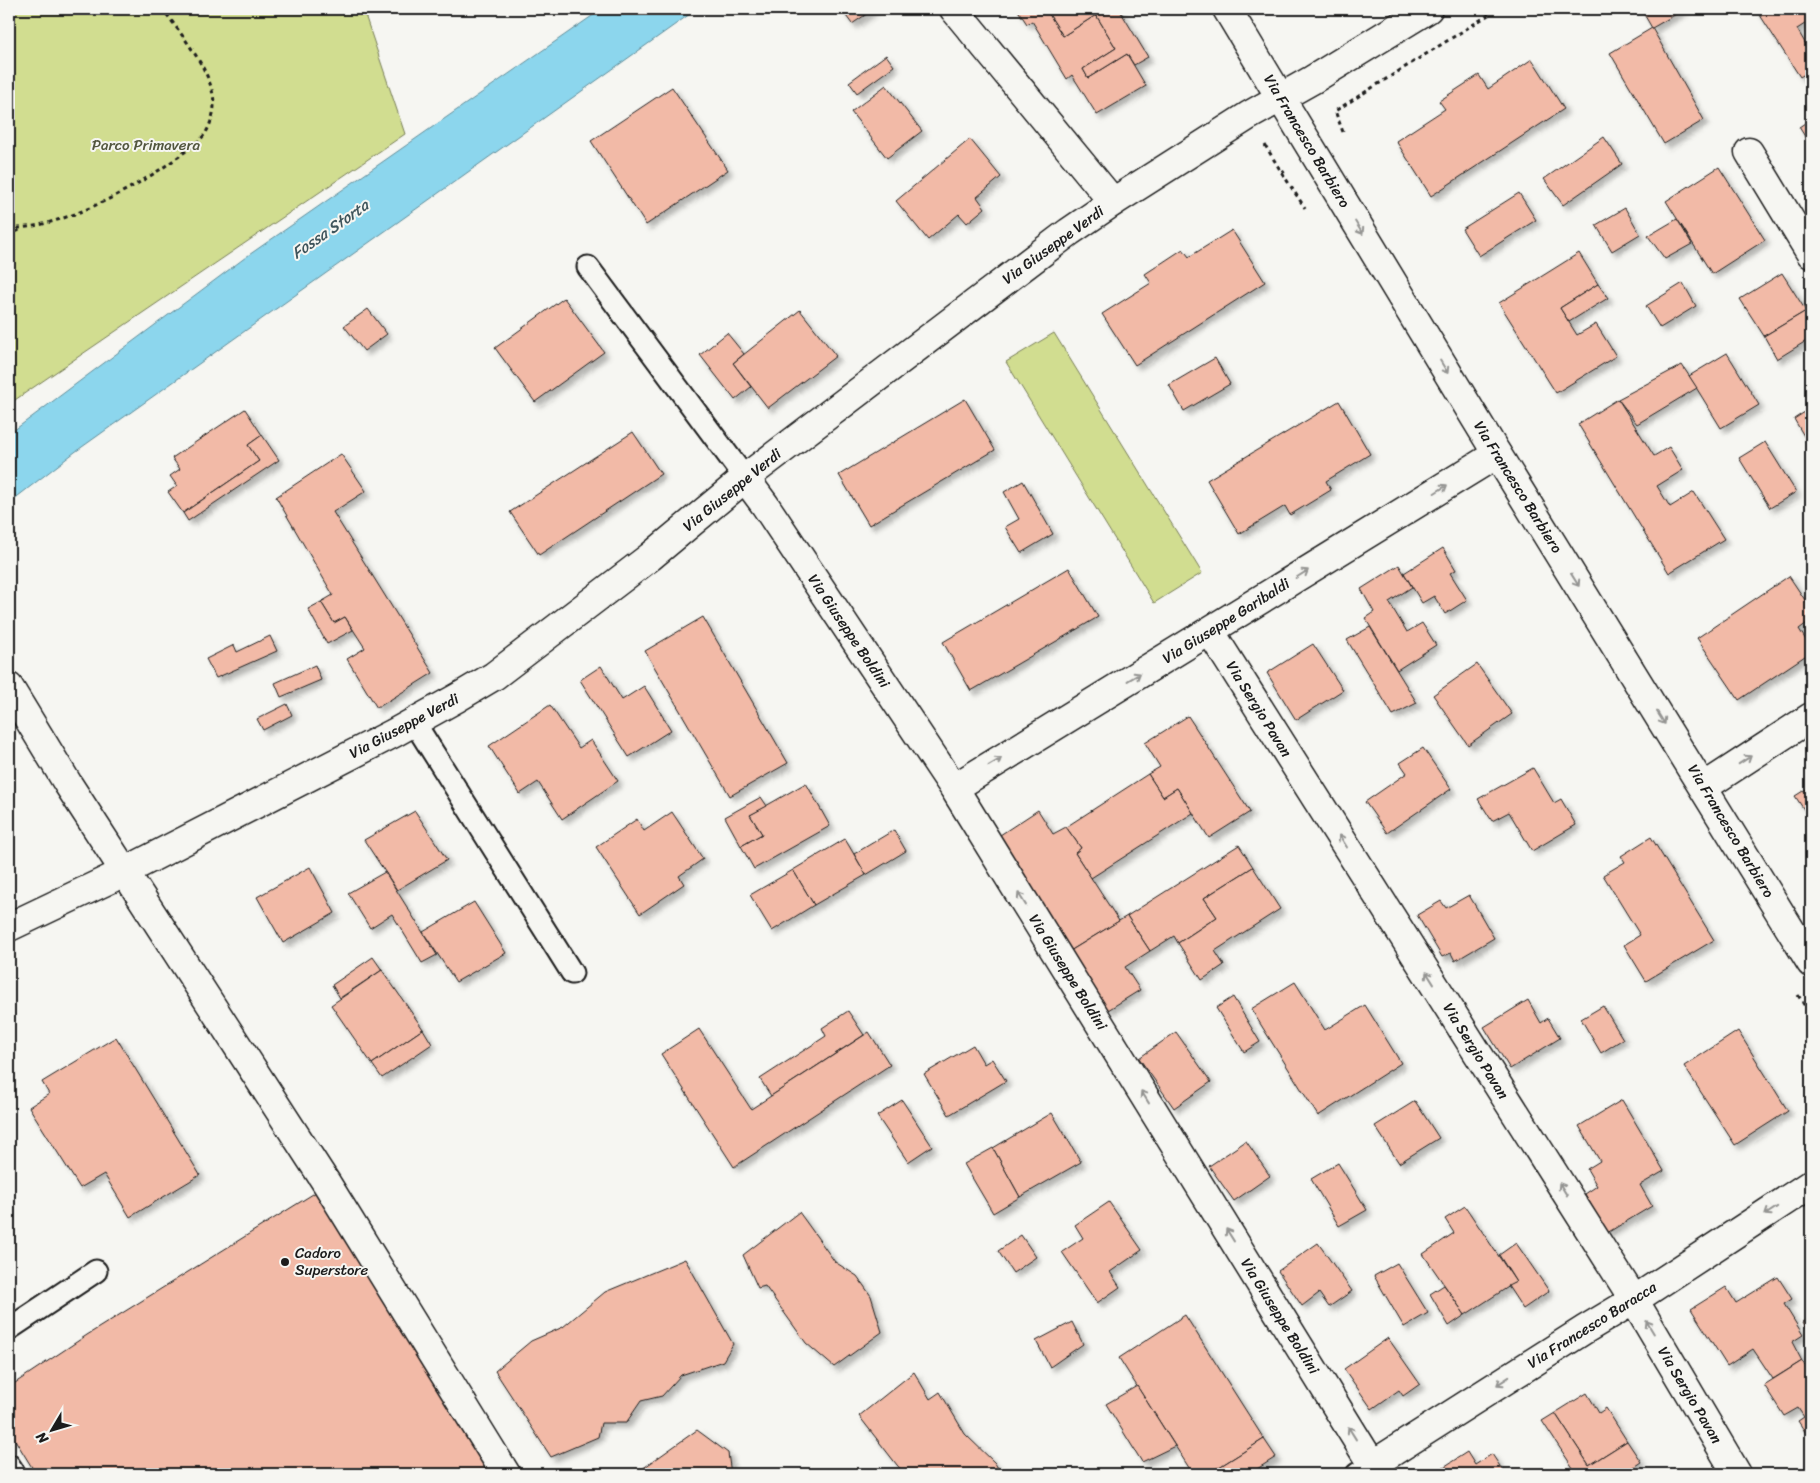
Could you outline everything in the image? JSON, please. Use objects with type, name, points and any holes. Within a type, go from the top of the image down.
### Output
[{"type":"street","points":[[954,9],[1113,202]]},
{"type":"street","name":"Via Francesco Barbiero","points":[[1227,9],[1497,454],[1811,963]]},
{"type":"street","name":"Via Giuseppe Verdi","points":[[9,927],[124,871],[414,722],[487,680],[522,656],[650,558],[745,478],[1034,257],[1113,202],[1280,96],[1312,80],[1428,9]]},
{"type":"street","points":[[1749,152],[1811,254]]},
{"type":"street","name":"Via Giuseppe Garibaldi","points":[[954,788],[1497,454]]},
{"type":"street","name":"Via Giuseppe Boldini","points":[[745,478],[954,788],[1369,1471]]},
{"type":"street","name":"Via Sergio Pavan","points":[[1210,631],[1634,1300],[1737,1474]]},
{"type":"street","points":[[9,688],[68,784],[327,1184],[506,1474]]},
{"type":"street","points":[[1704,787],[1811,717]]},
{"type":"street","name":"Via Francesco Baracca","points":[[1369,1471],[1811,1184]]},
{"type":"lane","points":[[588,267],[745,478]]},
{"type":"lane","points":[[414,722],[572,974]]},
{"type":"lane","points":[[9,1329],[96,1271]]},
{"type":"lane","points":[[9,1465],[15,1474]]},
{"type":"path","points":[[9,228],[24,227],[62,218],[127,189],[168,165],[204,134],[214,106],[212,88],[203,69],[163,9]]},
{"type":"path","points":[[9,236],[24,227]]},
{"type":"green space","name":"Parco Primavera","points":[[9,9],[363,9],[405,134],[9,404]]},
{"type":"green space","points":[[1054,333],[1202,573],[1154,603],[1006,362]]},
{"type":"water","name":"Fossa Storta","points":[[602,9],[697,9],[75,452],[9,503],[9,434],[246,257]]},
{"type":"building","points":[[841,9],[874,9],[852,24]]},
{"type":"building","points":[[1017,9],[1051,9],[1047,11],[1063,36],[1096,15],[1116,48],[1083,69],[1088,78],[1127,54],[1146,86],[1097,115],[1072,75],[1067,79],[1032,21],[1027,24]]},
{"type":"building","points":[[1051,9],[1119,9],[1148,57],[1134,65],[1127,54],[1088,78],[1083,69],[1116,48],[1096,15],[1063,36],[1047,11]]},
{"type":"building","points":[[1641,9],[1685,9],[1652,28]]},
{"type":"building","points":[[1756,9],[1811,9],[1811,20],[1797,29],[1811,53],[1811,70],[1800,77]]},
{"type":"building","points":[[1652,28],[1704,120],[1664,144],[1610,53]]},
{"type":"building","points":[[886,55],[894,66],[857,93],[849,82]]},
{"type":"building","points":[[1532,59],[1564,109],[1431,196],[1396,141],[1445,109],[1439,101],[1479,75],[1488,89]]},
{"type":"building","points":[[886,85],[922,131],[887,158],[851,112]]},
{"type":"building","points":[[672,87],[728,170],[646,225],[591,141]]},
{"type":"building","points":[[1811,119],[1811,146],[1799,127]]},
{"type":"building","points":[[1604,137],[1622,164],[1563,205],[1544,179]]},
{"type":"building","points":[[970,139],[1001,177],[977,197],[985,208],[967,223],[959,214],[928,240],[896,201]]},
{"type":"building","points":[[1719,167],[1765,240],[1712,274],[1666,201]]},
{"type":"building","points":[[1519,193],[1536,220],[1479,256],[1462,229]]},
{"type":"building","points":[[1625,208],[1640,234],[1612,251],[1596,225]]},
{"type":"building","points":[[1677,219],[1692,244],[1665,259],[1648,236]]},
{"type":"building","points":[[1232,230],[1265,282],[1135,365],[1102,314],[1151,283],[1145,274],[1183,249],[1189,257]]},
{"type":"building","points":[[1579,253],[1598,284],[1560,308],[1577,335],[1596,324],[1616,356],[1556,393],[1499,303]]},
{"type":"building","points":[[1782,273],[1806,311],[1764,336],[1740,299]]},
{"type":"building","points":[[1683,283],[1696,306],[1660,328],[1646,306]]},
{"type":"building","points":[[1598,284],[1608,298],[1569,322],[1560,308]]},
{"type":"building","points":[[564,298],[604,352],[535,402],[495,348]]},
{"type":"building","points":[[368,309],[387,334],[364,351],[344,326]]},
{"type":"building","points":[[800,310],[836,356],[768,408],[733,363]]},
{"type":"building","points":[[1806,311],[1811,320],[1811,338],[1777,359],[1764,336]]},
{"type":"building","points":[[727,333],[744,354],[733,363],[751,387],[735,400],[700,355]]},
{"type":"building","points":[[1727,353],[1759,405],[1721,428],[1689,376]]},
{"type":"building","points":[[1215,358],[1230,384],[1184,411],[1169,385]]},
{"type":"building","points":[[1682,365],[1697,388],[1637,424],[1618,399]]},
{"type":"building","points":[[965,399],[995,450],[869,525],[839,475]]},
{"type":"building","points":[[1618,399],[1654,456],[1669,447],[1683,470],[1657,486],[1670,507],[1694,492],[1724,539],[1669,573],[1578,424]]},
{"type":"building","points":[[1339,401],[1370,454],[1326,481],[1331,490],[1290,515],[1285,506],[1239,534],[1207,480]]},
{"type":"building","points":[[1811,408],[1811,448],[1794,419]]},
{"type":"building","points":[[245,409],[262,435],[248,445],[259,461],[183,513],[168,492],[177,486],[170,476],[180,469],[172,458]]},
{"type":"building","points":[[633,432],[661,474],[539,555],[510,512]]},
{"type":"building","points":[[262,435],[279,460],[188,521],[183,513],[259,461],[248,445]]},
{"type":"building","points":[[1765,442],[1796,492],[1770,508],[1739,458]]},
{"type":"building","points":[[341,454],[366,491],[333,512],[433,673],[377,708],[347,659],[365,648],[345,617],[334,623],[321,602],[333,595],[276,497]]},
{"type":"building","points":[[1023,481],[1053,534],[1021,553],[1005,527],[1019,519],[1004,492]]},
{"type":"building","points":[[1443,548],[1456,570],[1450,573],[1467,600],[1445,614],[1434,596],[1422,603],[1404,573]]},
{"type":"building","points":[[1399,565],[1412,587],[1389,602],[1407,632],[1422,623],[1436,645],[1397,670],[1365,618],[1374,612],[1361,589]]},
{"type":"building","points":[[1069,568],[1098,617],[971,691],[943,642]]},
{"type":"building","points":[[1789,576],[1811,609],[1811,620],[1799,629],[1811,648],[1811,652],[1739,700],[1697,638]]},
{"type":"building","points":[[321,602],[334,623],[345,617],[353,630],[327,644],[308,609]]},
{"type":"building","points":[[703,617],[788,763],[730,796],[645,651]]},
{"type":"building","points":[[1370,627],[1417,703],[1393,715],[1347,640]]},
{"type":"building","points":[[270,636],[277,651],[216,678],[206,659],[234,645],[237,652]]},
{"type":"building","points":[[1313,644],[1343,690],[1296,720],[1267,673]]},
{"type":"building","points":[[1477,664],[1512,714],[1468,745],[1433,695]]},
{"type":"building","points":[[315,665],[321,680],[281,697],[275,683]]},
{"type":"building","points":[[601,666],[622,700],[644,686],[671,730],[629,757],[580,680]]},
{"type":"building","points":[[287,704],[292,715],[263,730],[257,719]]},
{"type":"building","points":[[550,705],[579,748],[591,740],[618,781],[562,819],[538,782],[520,794],[489,746]]},
{"type":"building","points":[[1188,716],[1250,812],[1209,838],[1177,788],[1163,797],[1148,774],[1160,767],[1145,743]]},
{"type":"building","points":[[1423,748],[1451,789],[1387,833],[1365,802],[1407,773],[1400,763]]},
{"type":"building","points":[[1533,768],[1554,803],[1561,799],[1576,825],[1532,851],[1509,812],[1492,821],[1478,799]]},
{"type":"building","points":[[1148,774],[1163,797],[1177,788],[1193,813],[1091,878],[1075,853],[1081,848],[1066,827]]},
{"type":"building","points":[[806,783],[830,826],[754,869],[741,846],[762,834],[750,815]]},
{"type":"building","points":[[1811,786],[1811,820],[1795,796]]},
{"type":"building","points":[[761,797],[767,806],[750,815],[762,834],[741,846],[725,817]]},
{"type":"building","points":[[1038,810],[1053,834],[1066,827],[1081,848],[1075,853],[1119,921],[1070,951],[997,837]]},
{"type":"building","points":[[415,811],[447,860],[397,890],[364,840]]},
{"type":"building","points":[[672,812],[703,859],[679,876],[684,884],[640,914],[596,847],[637,819],[644,831]]},
{"type":"building","points":[[894,830],[906,851],[866,875],[854,854]]},
{"type":"building","points":[[1651,837],[1714,940],[1646,981],[1624,945],[1640,935],[1603,875],[1625,862],[1621,856]]},
{"type":"building","points":[[845,839],[866,875],[814,905],[793,870]]},
{"type":"building","points":[[1239,845],[1253,867],[1204,898],[1217,917],[1178,943],[1174,936],[1150,951],[1127,916]]},
{"type":"building","points":[[310,867],[335,913],[283,943],[257,897]]},
{"type":"building","points":[[1253,867],[1280,909],[1215,951],[1224,965],[1202,980],[1178,943],[1217,917],[1204,898]]},
{"type":"building","points":[[793,870],[814,905],[772,931],[750,895]]},
{"type":"building","points":[[385,872],[437,955],[422,963],[392,914],[370,928],[348,893]]},
{"type":"building","points":[[1469,895],[1494,938],[1455,961],[1451,953],[1442,957],[1417,915],[1441,901],[1446,908]]},
{"type":"building","points":[[474,902],[506,953],[456,982],[423,932]]},
{"type":"building","points":[[1127,916],[1150,951],[1125,967],[1140,990],[1108,1010],[1070,951]]},
{"type":"building","points":[[373,957],[382,970],[340,998],[332,985]]},
{"type":"building","points":[[382,970],[423,1029],[372,1064],[331,1005]]},
{"type":"building","points":[[1295,982],[1325,1030],[1365,1005],[1401,1063],[1318,1116],[1251,1009]]},
{"type":"building","points":[[1233,997],[1260,1042],[1244,1052],[1216,1008]]},
{"type":"building","points":[[1528,1000],[1541,1023],[1548,1018],[1560,1038],[1510,1069],[1484,1027]]},
{"type":"building","points":[[1603,1006],[1623,1039],[1601,1053],[1581,1019]]},
{"type":"building","points":[[848,1011],[864,1035],[771,1096],[760,1079],[826,1036],[822,1028]]},
{"type":"building","points":[[423,1029],[432,1044],[382,1078],[372,1064]]},
{"type":"building","points":[[699,1029],[751,1109],[869,1032],[890,1065],[734,1167],[661,1054]]},
{"type":"building","points":[[1738,1031],[1788,1111],[1735,1145],[1684,1066]]},
{"type":"building","points":[[1176,1032],[1211,1082],[1174,1108],[1139,1058]]},
{"type":"building","points":[[116,1037],[200,1175],[130,1217],[104,1174],[80,1188],[29,1107],[49,1094],[42,1082]]},
{"type":"building","points":[[973,1045],[984,1064],[992,1059],[1006,1081],[949,1115],[924,1074]]},
{"type":"building","points":[[902,1100],[932,1146],[908,1162],[877,1116]]},
{"type":"building","points":[[1622,1100],[1664,1171],[1640,1185],[1652,1206],[1607,1233],[1585,1194],[1597,1186],[1587,1169],[1600,1161],[1579,1126]]},
{"type":"building","points":[[1415,1101],[1439,1138],[1399,1163],[1375,1126]]},
{"type":"building","points":[[1052,1113],[1081,1162],[1020,1197],[993,1148]]},
{"type":"building","points":[[1246,1141],[1270,1176],[1234,1201],[1209,1166]]},
{"type":"building","points":[[993,1148],[1020,1197],[993,1213],[964,1164]]},
{"type":"building","points":[[1338,1163],[1367,1210],[1339,1226],[1311,1179]]},
{"type":"building","name":"Cadoro Superstore","points":[[321,1189],[497,1474],[36,1474],[9,1430],[9,1387],[87,1335]]},
{"type":"building","points":[[1109,1202],[1142,1250],[1110,1272],[1120,1287],[1097,1303],[1062,1252],[1083,1238],[1075,1225]]},
{"type":"building","points":[[1465,1206],[1516,1282],[1465,1315],[1423,1254],[1454,1233],[1445,1219]]},
{"type":"building","points":[[799,1212],[835,1262],[857,1276],[871,1296],[882,1332],[834,1367],[806,1343],[765,1286],[758,1288],[743,1255]]},
{"type":"building","points":[[1021,1235],[1036,1257],[1013,1273],[998,1251]]},
{"type":"building","points":[[1318,1243],[1352,1291],[1329,1307],[1319,1293],[1302,1306],[1278,1271]]},
{"type":"building","points":[[1516,1243],[1549,1291],[1523,1309],[1508,1286],[1516,1282],[1499,1255]]},
{"type":"building","points":[[685,1259],[733,1344],[723,1361],[681,1375],[662,1396],[641,1401],[626,1423],[601,1423],[598,1437],[551,1457],[495,1371],[531,1341],[563,1327],[605,1292]]},
{"type":"building","points":[[1397,1263],[1428,1313],[1404,1327],[1374,1276]]},
{"type":"building","points":[[1778,1277],[1792,1299],[1784,1304],[1803,1335],[1792,1342],[1802,1361],[1773,1379],[1753,1349],[1727,1366],[1691,1309],[1726,1287],[1736,1303]]},
{"type":"building","points":[[1444,1285],[1465,1315],[1449,1326],[1430,1294]]},
{"type":"building","points":[[1185,1315],[1264,1439],[1208,1474],[1193,1474],[1119,1358]]},
{"type":"building","points":[[1811,1317],[1811,1336],[1803,1322]]},
{"type":"building","points":[[1072,1322],[1083,1344],[1050,1367],[1036,1341]]},
{"type":"building","points":[[1388,1338],[1420,1384],[1403,1396],[1399,1390],[1372,1409],[1344,1369]]},
{"type":"building","points":[[1802,1361],[1811,1375],[1811,1441],[1798,1421],[1804,1417],[1798,1408],[1784,1416],[1764,1385]]},
{"type":"building","points":[[914,1372],[930,1399],[940,1392],[965,1434],[995,1463],[1001,1474],[905,1474],[897,1465],[859,1416]]},
{"type":"building","points":[[1137,1386],[1175,1446],[1142,1462],[1106,1404]]},
{"type":"building","points":[[1587,1393],[1599,1413],[1606,1408],[1627,1441],[1589,1465],[1555,1413]]},
{"type":"building","points":[[1555,1413],[1589,1465],[1627,1441],[1641,1462],[1623,1474],[1577,1474],[1542,1421]]},
{"type":"building","points":[[697,1430],[728,1453],[731,1474],[635,1474]]},
{"type":"building","points":[[1264,1439],[1276,1457],[1249,1474],[1208,1474]]},
{"type":"building","points":[[1467,1452],[1475,1465],[1492,1454],[1505,1474],[1446,1474],[1442,1468]]},
{"type":"place","name":"Cadoro Superstore","points":[[285,1262]]}]
